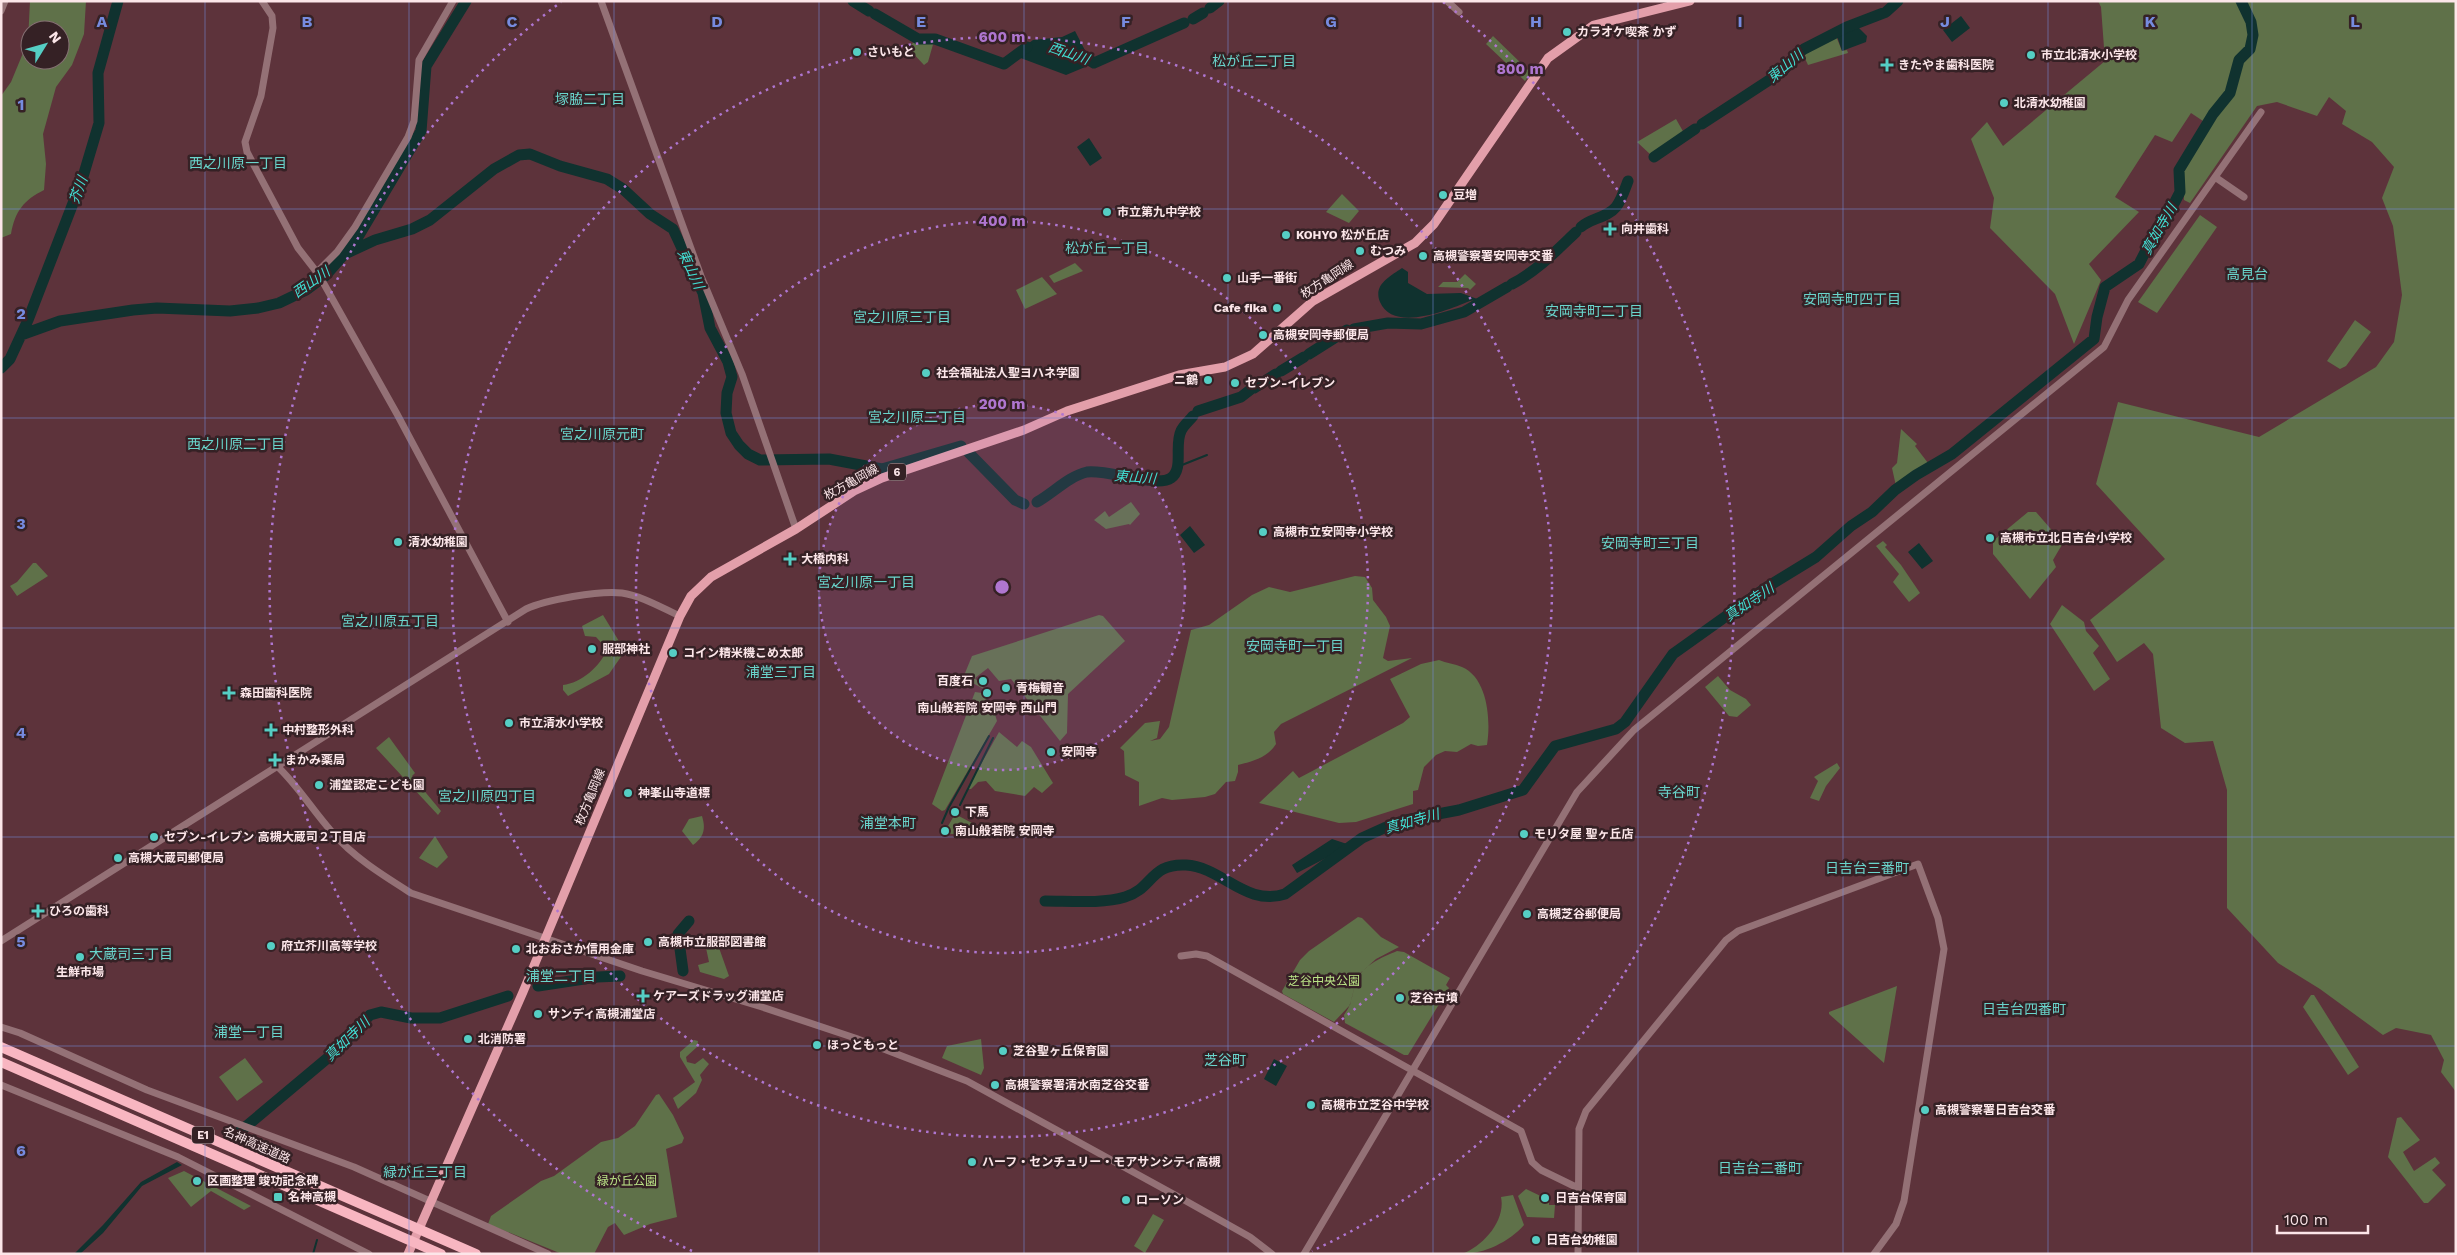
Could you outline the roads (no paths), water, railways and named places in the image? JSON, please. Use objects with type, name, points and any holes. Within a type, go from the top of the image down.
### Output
[{"type":"highway","name":"名神高速道路","points":[[1,1047],[476,1254]]},
{"type":"highway","name":"E1","points":[[1,1062],[441,1254]]},
{"type":"main road","name":"枚方亀岡線","points":[[408,1254],[544,939],[680,616],[691,596],[711,577],[796,529],[854,491],[882,478],[1024,430],[1067,411],[1171,378],[1225,367],[1253,354],[1319,296],[1415,243],[1434,224],[1548,58],[1594,25],[1690,1]]},
{"type":"street","points":[[1,11],[5,1]]},
{"type":"street","points":[[262,1],[272,16],[273,28],[261,96],[245,142],[247,152],[298,248],[318,273],[402,422],[508,622]]},
{"type":"street","points":[[318,273],[337,252],[354,227],[408,137],[414,121],[419,60],[453,1]]},
{"type":"street","points":[[602,1],[701,276],[742,374],[796,529]]},
{"type":"street","points":[[1448,1],[1459,12]]},
{"type":"street","points":[[1304,1254],[1567,808],[1596,769],[1634,730],[2104,347],[2128,300],[2261,112]]},
{"type":"street","points":[[2215,177],[2244,197]]},
{"type":"street","points":[[1,941],[533,606],[611,592],[636,597],[680,616]]},
{"type":"street","points":[[278,767],[292,781],[332,833],[384,876],[411,893],[674,982],[762,1007],[855,1038],[967,1081],[1250,1237],[1272,1254]]},
{"type":"street","points":[[1578,1254],[1579,1130],[1586,1112],[1726,940],[1738,930],[1918,864],[1938,918],[1944,948],[1904,1200],[1896,1224],[1874,1254]]},
{"type":"street","points":[[1181,956],[1196,954],[1207,956],[1521,1131],[1532,1162],[1541,1170],[1578,1188]]},
{"type":"street","points":[[1,1027],[20,1033],[147,1090],[354,1166],[548,1254]]},
{"type":"street","points":[[1,1085],[178,1157],[369,1254]]},
{"type":"water","points":[[1961,16],[1970,28],[1952,42],[1943,30]]},
{"type":"water","points":[[1858,27],[1867,36],[1866,42],[1842,51],[1837,36]]},
{"type":"water","points":[[1075,31],[1091,62],[1090,65],[1066,75],[1013,55],[1033,40],[1062,37]]},
{"type":"water","points":[[1089,138],[1102,158],[1090,166],[1077,147]]},
{"type":"water","points":[[1402,268],[1408,272],[1408,283],[1427,294],[1461,293],[1480,300],[1470,301],[1422,316],[1408,318],[1396,316],[1387,311],[1378,296],[1380,286]]},
{"type":"water","points":[[1190,526],[1205,545],[1194,553],[1180,535]]},
{"type":"water","points":[[1919,543],[1933,561],[1922,569],[1908,552]]},
{"type":"water","points":[[1332,839],[1347,844],[1328,857],[1297,873],[1292,865]]},
{"type":"water","points":[[1274,1059],[1287,1066],[1276,1086],[1264,1079]]},
{"type":"water","points":[[177,1162],[182,1165],[142,1186],[103,1233],[80,1254],[74,1254],[141,1182]]},
{"type":"waterway","name":"芥川","points":[[1,368],[10,359],[28,320],[82,180],[99,123],[98,73],[118,1]]},
{"type":"waterway","name":"西山川","points":[[21,335],[60,321],[133,310],[157,308],[230,311],[258,308],[279,303],[306,290],[325,276],[355,242],[421,131],[426,66],[466,1]]},
{"type":"waterway","name":"西山川","points":[[853,1],[869,11]]},
{"type":"waterway","name":"西山川","points":[[1210,8],[1219,1]]},
{"type":"waterway","name":"東山川","points":[[1702,124],[1783,71],[1795,56],[1804,49],[1847,27],[1886,12],[1898,1]]},
{"type":"waterway","name":"真如寺川","points":[[1045,901],[1096,901],[1125,897],[1141,888],[1158,872],[1174,865],[1199,867],[1246,891],[1258,895],[1271,897],[1285,894],[1362,838],[1406,820],[1459,810],[1523,790],[1555,746],[1616,729],[1625,722],[1673,654],[1767,587],[1816,557],[1851,526],[1872,512],[1895,490],[1952,454],[2094,339],[2097,317],[2105,287],[2139,264],[2157,229],[2163,225],[2180,192],[2179,170],[2213,114],[2230,93],[2239,60],[2250,49],[2253,35],[2251,22],[2241,1]]},
{"type":"waterway","name":"西山川","points":[[1193,19],[1203,13]]},
{"type":"waterway","name":"西山川","points":[[875,14],[918,39],[935,39],[1004,64],[1027,47]]},
{"type":"waterway","name":"西山川","points":[[1080,54],[1094,63],[1184,23]]},
{"type":"waterway","name":"東山川","points":[[1654,157],[1695,129]]},
{"type":"waterway","name":"東山川","points":[[347,253],[375,240],[412,229],[430,220],[494,169],[519,155],[530,154],[560,166],[607,179],[623,189],[650,214],[673,229],[703,293],[710,328],[728,362],[732,377],[727,393],[726,413],[731,433],[748,454],[760,460],[829,459],[882,469],[961,446]]},
{"type":"waterway","name":"東山川","points":[[1581,227],[1612,211],[1620,202],[1628,181]]},
{"type":"waterway","name":"東山川","points":[[1512,284],[1538,267],[1576,232]]},
{"type":"waterway","name":"東山川","points":[[1354,329],[1388,323],[1421,324],[1464,312],[1507,287]]},
{"type":"waterway","name":"東山川","points":[[1309,354],[1347,330]]},
{"type":"waterway","name":"東山川","points":[[1281,371],[1304,357]]},
{"type":"waterway","name":"東山川","points":[[1254,388],[1276,374]]},
{"type":"waterway","name":"東山川","points":[[1198,411],[1241,397],[1250,390]]},
{"type":"waterway","name":"東山川","points":[[1037,502],[1067,481],[1087,472],[1107,473],[1155,481],[1171,478],[1177,469],[1178,443],[1181,431],[1193,416]]},
{"type":"waterway","name":"東山川","points":[[969,453],[1015,500],[1024,504]]},
{"type":"waterway","points":[[1177,470],[1182,465],[1207,455]]},
{"type":"waterway","points":[[942,823],[989,736]]},
{"type":"waterway","points":[[960,805],[993,738]]},
{"type":"waterway","name":"真如寺川","points":[[683,971],[678,934],[689,921]]},
{"type":"waterway","name":"真如寺川","points":[[538,986],[597,977],[620,976]]},
{"type":"waterway","name":"真如寺川","points":[[237,1134],[336,1051],[370,1015],[381,1012],[411,1018],[440,1018],[508,996]]},
{"type":"waterway","points":[[313,1254],[317,1240]]},
{"type":"place","name":"カラオケ喫茶 かず","points":[[1567,32]]},
{"type":"place","name":"さいもと","points":[[857,52]]},
{"type":"place","name":"市立北清水小学校","points":[[2031,55]]},
{"type":"place","name":"きたやま歯科医院","points":[[1887,65]]},
{"type":"place","name":"北清水幼稚園","points":[[2004,103]]},
{"type":"place","name":"豆増","points":[[1443,195]]},
{"type":"place","name":"市立第九中学校","points":[[1107,212]]},
{"type":"place","name":"向井歯科","points":[[1610,229]]},
{"type":"place","name":"KOHYO 松が丘店","points":[[1286,235]]},
{"type":"place","name":"むつみ","points":[[1360,251]]},
{"type":"place","name":"高槻警察署安岡寺交番","points":[[1423,256]]},
{"type":"place","name":"山手一番街","points":[[1227,278]]},
{"type":"place","name":"Cafe fika","points":[[1277,308]]},
{"type":"place","name":"高槻安岡寺郵便局","points":[[1263,335]]},
{"type":"place","name":"社会福祉法人聖ヨハネ学園","points":[[926,373]]},
{"type":"place","name":"ニ鶴","points":[[1208,380]]},
{"type":"place","name":"セブン-イレブン","points":[[1235,383]]},
{"type":"place","name":"高槻市立安岡寺小学校","points":[[1263,532]]},
{"type":"place","name":"高槻市立北日吉台小学校","points":[[1990,538]]},
{"type":"place","name":"清水幼稚園","points":[[398,542]]},
{"type":"place","name":"大橋内科","points":[[790,559]]},
{"type":"place","name":"服部神社","points":[[592,649]]},
{"type":"place","name":"コイン精米機こめ太郎","points":[[673,653]]},
{"type":"place","name":"百度石","points":[[983,681]]},
{"type":"place","name":"青梅観音","points":[[1006,688]]},
{"type":"place","name":"森田歯科医院","points":[[229,693]]},
{"type":"place","name":"南山般若院 安岡寺 西山門","points":[[987,693]]},
{"type":"place","name":"市立清水小学校","points":[[509,723]]},
{"type":"place","name":"中村整形外科","points":[[271,730]]},
{"type":"place","name":"安岡寺","points":[[1051,752]]},
{"type":"place","name":"まかみ薬局","points":[[275,760]]},
{"type":"place","name":"浦堂認定こども園","points":[[319,785]]},
{"type":"place","name":"神峯山寺道標","points":[[628,793]]},
{"type":"place","name":"下馬","points":[[955,812]]},
{"type":"place","name":"南山般若院 安岡寺","points":[[945,831]]},
{"type":"place","name":"モリタ屋 聖ヶ丘店","points":[[1524,834]]},
{"type":"place","name":"セブン-イレブン 高槻大蔵司２丁目店","points":[[154,837]]},
{"type":"place","name":"高槻大蔵司郵便局","points":[[118,858]]},
{"type":"place","name":"ひろの歯科","points":[[38,911]]},
{"type":"place","name":"高槻芝谷郵便局","points":[[1527,914]]},
{"type":"place","name":"高槻市立服部図書館","points":[[648,942]]},
{"type":"place","name":"府立芥川高等学校","points":[[271,946]]},
{"type":"place","name":"北おおさか信用金庫","points":[[516,949]]},
{"type":"place","name":"生鮮市場","points":[[80,957]]},
{"type":"place","name":"ケアーズドラッグ浦堂店","points":[[643,996]]},
{"type":"place","name":"芝谷古墳","points":[[1400,998]]},
{"type":"place","name":"サンディ高槻浦堂店","points":[[538,1014]]},
{"type":"place","name":"北消防署","points":[[468,1039]]},
{"type":"place","name":"ほっともっと","points":[[817,1045]]},
{"type":"place","name":"芝谷聖ヶ丘保育園","points":[[1003,1051]]},
{"type":"place","name":"高槻警察署清水南芝谷交番","points":[[995,1085]]},
{"type":"place","name":"高槻市立芝谷中学校","points":[[1311,1105]]},
{"type":"place","name":"高槻警察署日吉台交番","points":[[1925,1110]]},
{"type":"place","name":"ハーフ・センチュリー・モアサンシティ高槻","points":[[972,1162]]},
{"type":"place","name":"区画整理 竣功記念碑","points":[[197,1181]]},
{"type":"place","name":"名神高槻","points":[[278,1197]]},
{"type":"place","name":"日吉台保育園","points":[[1545,1198]]},
{"type":"place","name":"ローソン","points":[[1126,1200]]},
{"type":"place","name":"日吉台幼稚園","points":[[1536,1240]]},
{"type":"district","name":"松が丘二丁目","points":[[1254,61]]},
{"type":"district","name":"塚脇二丁目","points":[[590,99]]},
{"type":"district","name":"西之川原一丁目","points":[[238,163]]},
{"type":"district","name":"松が丘一丁目","points":[[1107,248]]},
{"type":"district","name":"高見台","points":[[2247,274]]},
{"type":"district","name":"安岡寺町四丁目","points":[[1852,299]]},
{"type":"district","name":"安岡寺町二丁目","points":[[1594,311]]},
{"type":"district","name":"宮之川原三丁目","points":[[902,317]]},
{"type":"district","name":"宮之川原二丁目","points":[[917,417]]},
{"type":"district","name":"宮之川原元町","points":[[602,434]]},
{"type":"district","name":"西之川原二丁目","points":[[236,444]]},
{"type":"district","name":"安岡寺町三丁目","points":[[1650,543]]},
{"type":"district","name":"宮之川原一丁目","points":[[866,582]]},
{"type":"district","name":"宮之川原五丁目","points":[[390,621]]},
{"type":"district","name":"安岡寺町一丁目","points":[[1295,646]]},
{"type":"district","name":"浦堂三丁目","points":[[781,672]]},
{"type":"district","name":"寺谷町","points":[[1679,792]]},
{"type":"district","name":"宮之川原四丁目","points":[[487,796]]},
{"type":"district","name":"浦堂本町","points":[[888,823]]},
{"type":"district","name":"日吉台三番町","points":[[1867,868]]},
{"type":"district","name":"大蔵司三丁目","points":[[131,954]]},
{"type":"district","name":"浦堂二丁目","points":[[561,976]]},
{"type":"district","name":"日吉台四番町","points":[[2024,1009]]},
{"type":"district","name":"浦堂一丁目","points":[[249,1032]]},
{"type":"district","name":"芝谷町","points":[[1225,1060]]},
{"type":"district","name":"日吉台二番町","points":[[1760,1168]]},
{"type":"district","name":"緑が丘三丁目","points":[[425,1172]]},
{"type":"park label","name":"芝谷中央公園","points":[[1324,981]]},
{"type":"park label","name":"緑が丘公園","points":[[627,1181]]}]
